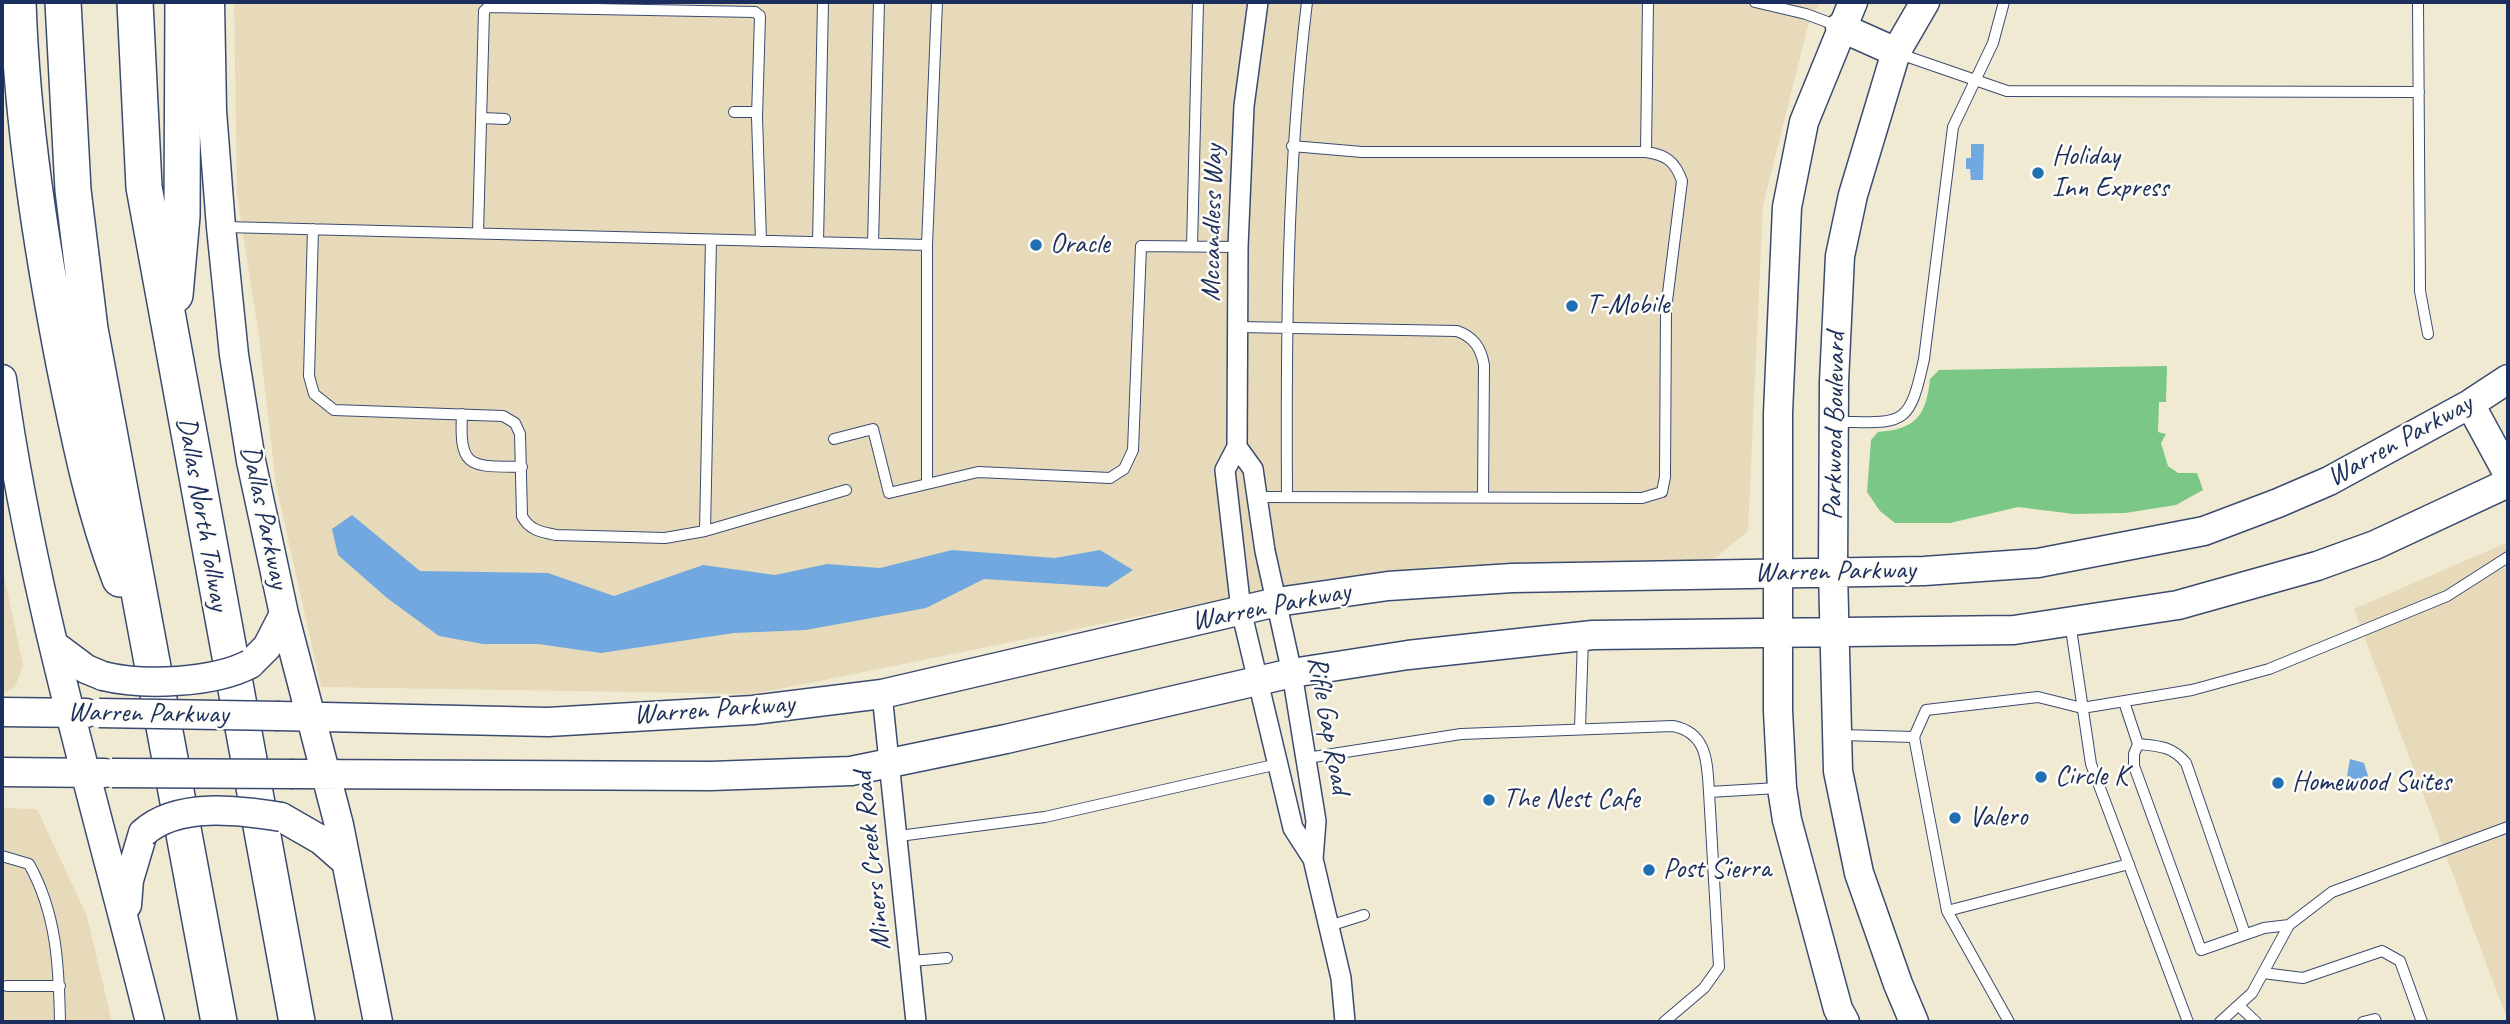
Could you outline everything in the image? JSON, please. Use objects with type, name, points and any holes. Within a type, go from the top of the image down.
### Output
[{"type":"highway","points":[[18,2],[29,136],[47,278],[76,425],[101,530],[150,657]]},
{"type":"highway","points":[[63,2],[73,190],[90,329],[219,1022]]},
{"type":"highway","name":"Dallas North Tollway","points":[[135,2],[145,187],[170,340],[297,1022]]},
{"type":"highway","points":[[170,340],[183,216],[183,2]]},
{"type":"main road","name":"Dallas Parkway","points":[[210,2],[212,111],[221,227],[234,355],[251,461],[284,614],[327,775],[378,1022]]},
{"type":"main road","name":"Parkwood Boulevard","points":[[1845,1022],[1838,1009],[1787,820],[1782,788],[1778,635],[1779,341],[1787,207],[1804,122],[1840,27],[1853,2]]},
{"type":"main road","name":"Parkwood Boulevard","points":[[1914,1022],[1859,873],[1838,771],[1833,572],[1840,256],[1853,195],[1896,52],[1925,2]]},
{"type":"main road","points":[[1840,27],[1896,52]]},
{"type":"main road","points":[[2,379],[26,524],[60,680],[85,713],[99,772],[126,925],[150,1022]]},
{"type":"main road","name":"Warren Parkway","points":[[2,712],[548,722],[753,710],[882,694],[1276,602],[1325,593],[1451,579],[1924,571],[2038,563],[2204,530],[2329,481],[2470,404],[2508,379]]},
{"type":"main road","points":[[2470,404],[2508,474]]},
{"type":"main road","name":"Warren Parkway","points":[[2,772],[724,776],[827,772],[891,765],[1292,673],[1408,655],[1583,636],[2014,630],[2178,605],[2317,566],[2375,545],[2508,483]]},
{"type":"main road","points":[[54,645],[86,669],[103,677],[118,680],[204,678],[231,674],[250,664],[267,647],[284,614]]},
{"type":"main road","points":[[126,925],[129,880],[143,833],[157,821],[184,812],[281,817],[321,840],[345,860]]},
{"type":"street","name":"Mccandless Way","points":[[1241,610],[1225,470],[1237,447],[1238,247],[1244,106],[1258,2]]},
{"type":"street","points":[[1237,447],[1253,469],[1276,602]]},
{"type":"street","name":"Rifle Gap Road","points":[[1276,602],[1307,758],[1316,821],[1313,859],[1341,978],[1345,1022]]},
{"type":"street","name":"Rifle Gap Road","points":[[1241,610],[1293,828],[1313,859]]},
{"type":"street","name":"Miners Creek Road","points":[[882,694],[912,961],[916,1022]]},
{"type":"lane","points":[[818,242],[823,2]]},
{"type":"lane","points":[[873,244],[879,2]]},
{"type":"lane","points":[[927,484],[927,245],[937,2]]},
{"type":"lane","points":[[1192,246],[1198,2]]},
{"type":"lane","points":[[1287,497],[1286,328],[1292,146],[1307,2]]},
{"type":"lane","points":[[1646,152],[1648,2]]},
{"type":"lane","points":[[1755,2],[1806,13],[1840,27]]},
{"type":"lane","points":[[1835,422],[1895,421],[1910,410],[1916,397],[1924,359],[1953,127],[1993,43],[2004,2]]},
{"type":"lane","points":[[2418,2],[2420,291],[2428,334]]},
{"type":"lane","points":[[478,233],[484,11],[488,7],[755,12],[760,16],[757,112],[761,241]]},
{"type":"lane","points":[[1896,52],[2007,91],[2419,92]]},
{"type":"lane","points":[[734,112],[757,112]]},
{"type":"lane","points":[[481,118],[505,120]]},
{"type":"lane","points":[[1257,497],[1642,498],[1661,492],[1665,477],[1666,309],[1682,181],[1672,161],[1661,154],[1646,152],[1362,152],[1292,146]]},
{"type":"lane","points":[[221,227],[927,245]]},
{"type":"lane","points":[[313,229],[309,376],[310,386],[320,401],[334,410],[503,416],[515,423],[522,445],[522,516],[527,525],[540,532],[556,535],[665,538],[705,531],[846,491]]},
{"type":"lane","points":[[705,531],[711,240]]},
{"type":"lane","points":[[834,439],[873,429],[889,493],[978,472],[1110,478],[1124,469],[1133,450],[1141,246],[1238,247]]},
{"type":"lane","points":[[1238,327],[1457,331],[1469,335],[1482,354],[1484,365],[1483,496]]},
{"type":"lane","points":[[462,414],[460,440],[467,460],[475,466],[522,467]]},
{"type":"lane","points":[[2009,1022],[1947,911],[1914,737],[1926,710],[2038,697],[2082,708],[2192,690],[2269,669],[2447,596],[2508,557]]},
{"type":"lane","points":[[2070,622],[2091,764],[2188,1022]]},
{"type":"lane","points":[[1580,728],[1583,636]]},
{"type":"lane","points":[[2124,702],[2138,744],[2134,754],[2134,766],[2201,950],[2245,933],[2289,925]]},
{"type":"lane","points":[[1307,758],[1461,734],[1673,726],[1688,730],[1705,751],[1719,967],[1704,988],[1664,1022]]},
{"type":"lane","points":[[1837,734],[1914,737]]},
{"type":"lane","points":[[2138,744],[2166,747],[2176,751],[2186,763],[2245,933]]},
{"type":"lane","points":[[899,836],[1045,817],[1278,764]]},
{"type":"lane","points":[[1709,792],[1782,788]]},
{"type":"lane","points":[[2220,1022],[2252,993],[2289,925],[2332,892],[2508,827]]},
{"type":"lane","points":[[2,856],[29,864],[39,884],[59,955],[60,1022]]},
{"type":"lane","points":[[1947,911],[2129,864]]},
{"type":"lane","points":[[1329,926],[1364,915]]},
{"type":"lane","points":[[2263,973],[2303,978],[2382,951],[2400,961],[2422,1022]]},
{"type":"lane","points":[[912,961],[947,958]]},
{"type":"lane","points":[[6,986],[60,986]]},
{"type":"lane","points":[[2239,1006],[2256,1022]]},
{"type":"lane","points":[[2363,1022],[2375,1019],[2376,1022]]},
{"type":"shaded area","points":[[234,2],[1820,2],[1808,26],[1763,205],[1748,531],[1713,560],[1440,566],[1323,579],[755,694],[321,687],[276,485],[259,337],[237,195]]},
{"type":"shaded area","points":[[2508,542],[2508,1022],[2354,609]]},
{"type":"shaded area","points":[[2,566],[23,665],[15,687],[2,694]]},
{"type":"shaded area","points":[[2,808],[37,809],[87,916],[112,1022],[2,1022]]},
{"type":"green space","points":[[2167,366],[2166,402],[2159,402],[2158,432],[2166,434],[2161,443],[2168,466],[2178,473],[2197,473],[2203,490],[2176,505],[2125,513],[2074,514],[2018,507],[1950,523],[1895,523],[1880,511],[1867,492],[1871,440],[1878,432],[1902,428],[1917,418],[1926,402],[1930,379],[1939,370]]},
{"type":"water","points":[[1971,144],[1984,144],[1983,180],[1971,180],[1970,169],[1966,169],[1966,158],[1971,158]]},
{"type":"water","points":[[352,515],[420,571],[548,573],[614,596],[703,565],[775,575],[827,564],[880,568],[952,550],[1055,558],[1100,550],[1133,570],[1107,587],[984,579],[926,608],[806,630],[734,633],[601,653],[538,644],[483,644],[439,636],[387,598],[338,555],[332,529]]},
{"type":"water","points":[[2350,759],[2364,763],[2368,776],[2364,787],[2354,788],[2346,782]]},
{"type":"place","name":"Holiday Inn Express","points":[[2038,173]]},
{"type":"place","name":"Oracle","points":[[1036,245]]},
{"type":"place","name":"T-Mobile","points":[[1572,306]]},
{"type":"place","name":"Circle K","points":[[2041,777]]},
{"type":"place","name":"Homewood Suites","points":[[2278,783]]},
{"type":"place","name":"The Nest Cafe","points":[[1489,800]]},
{"type":"place","name":"Valero","points":[[1955,818]]},
{"type":"place","name":"Post Sierra","points":[[1649,870]]}]
